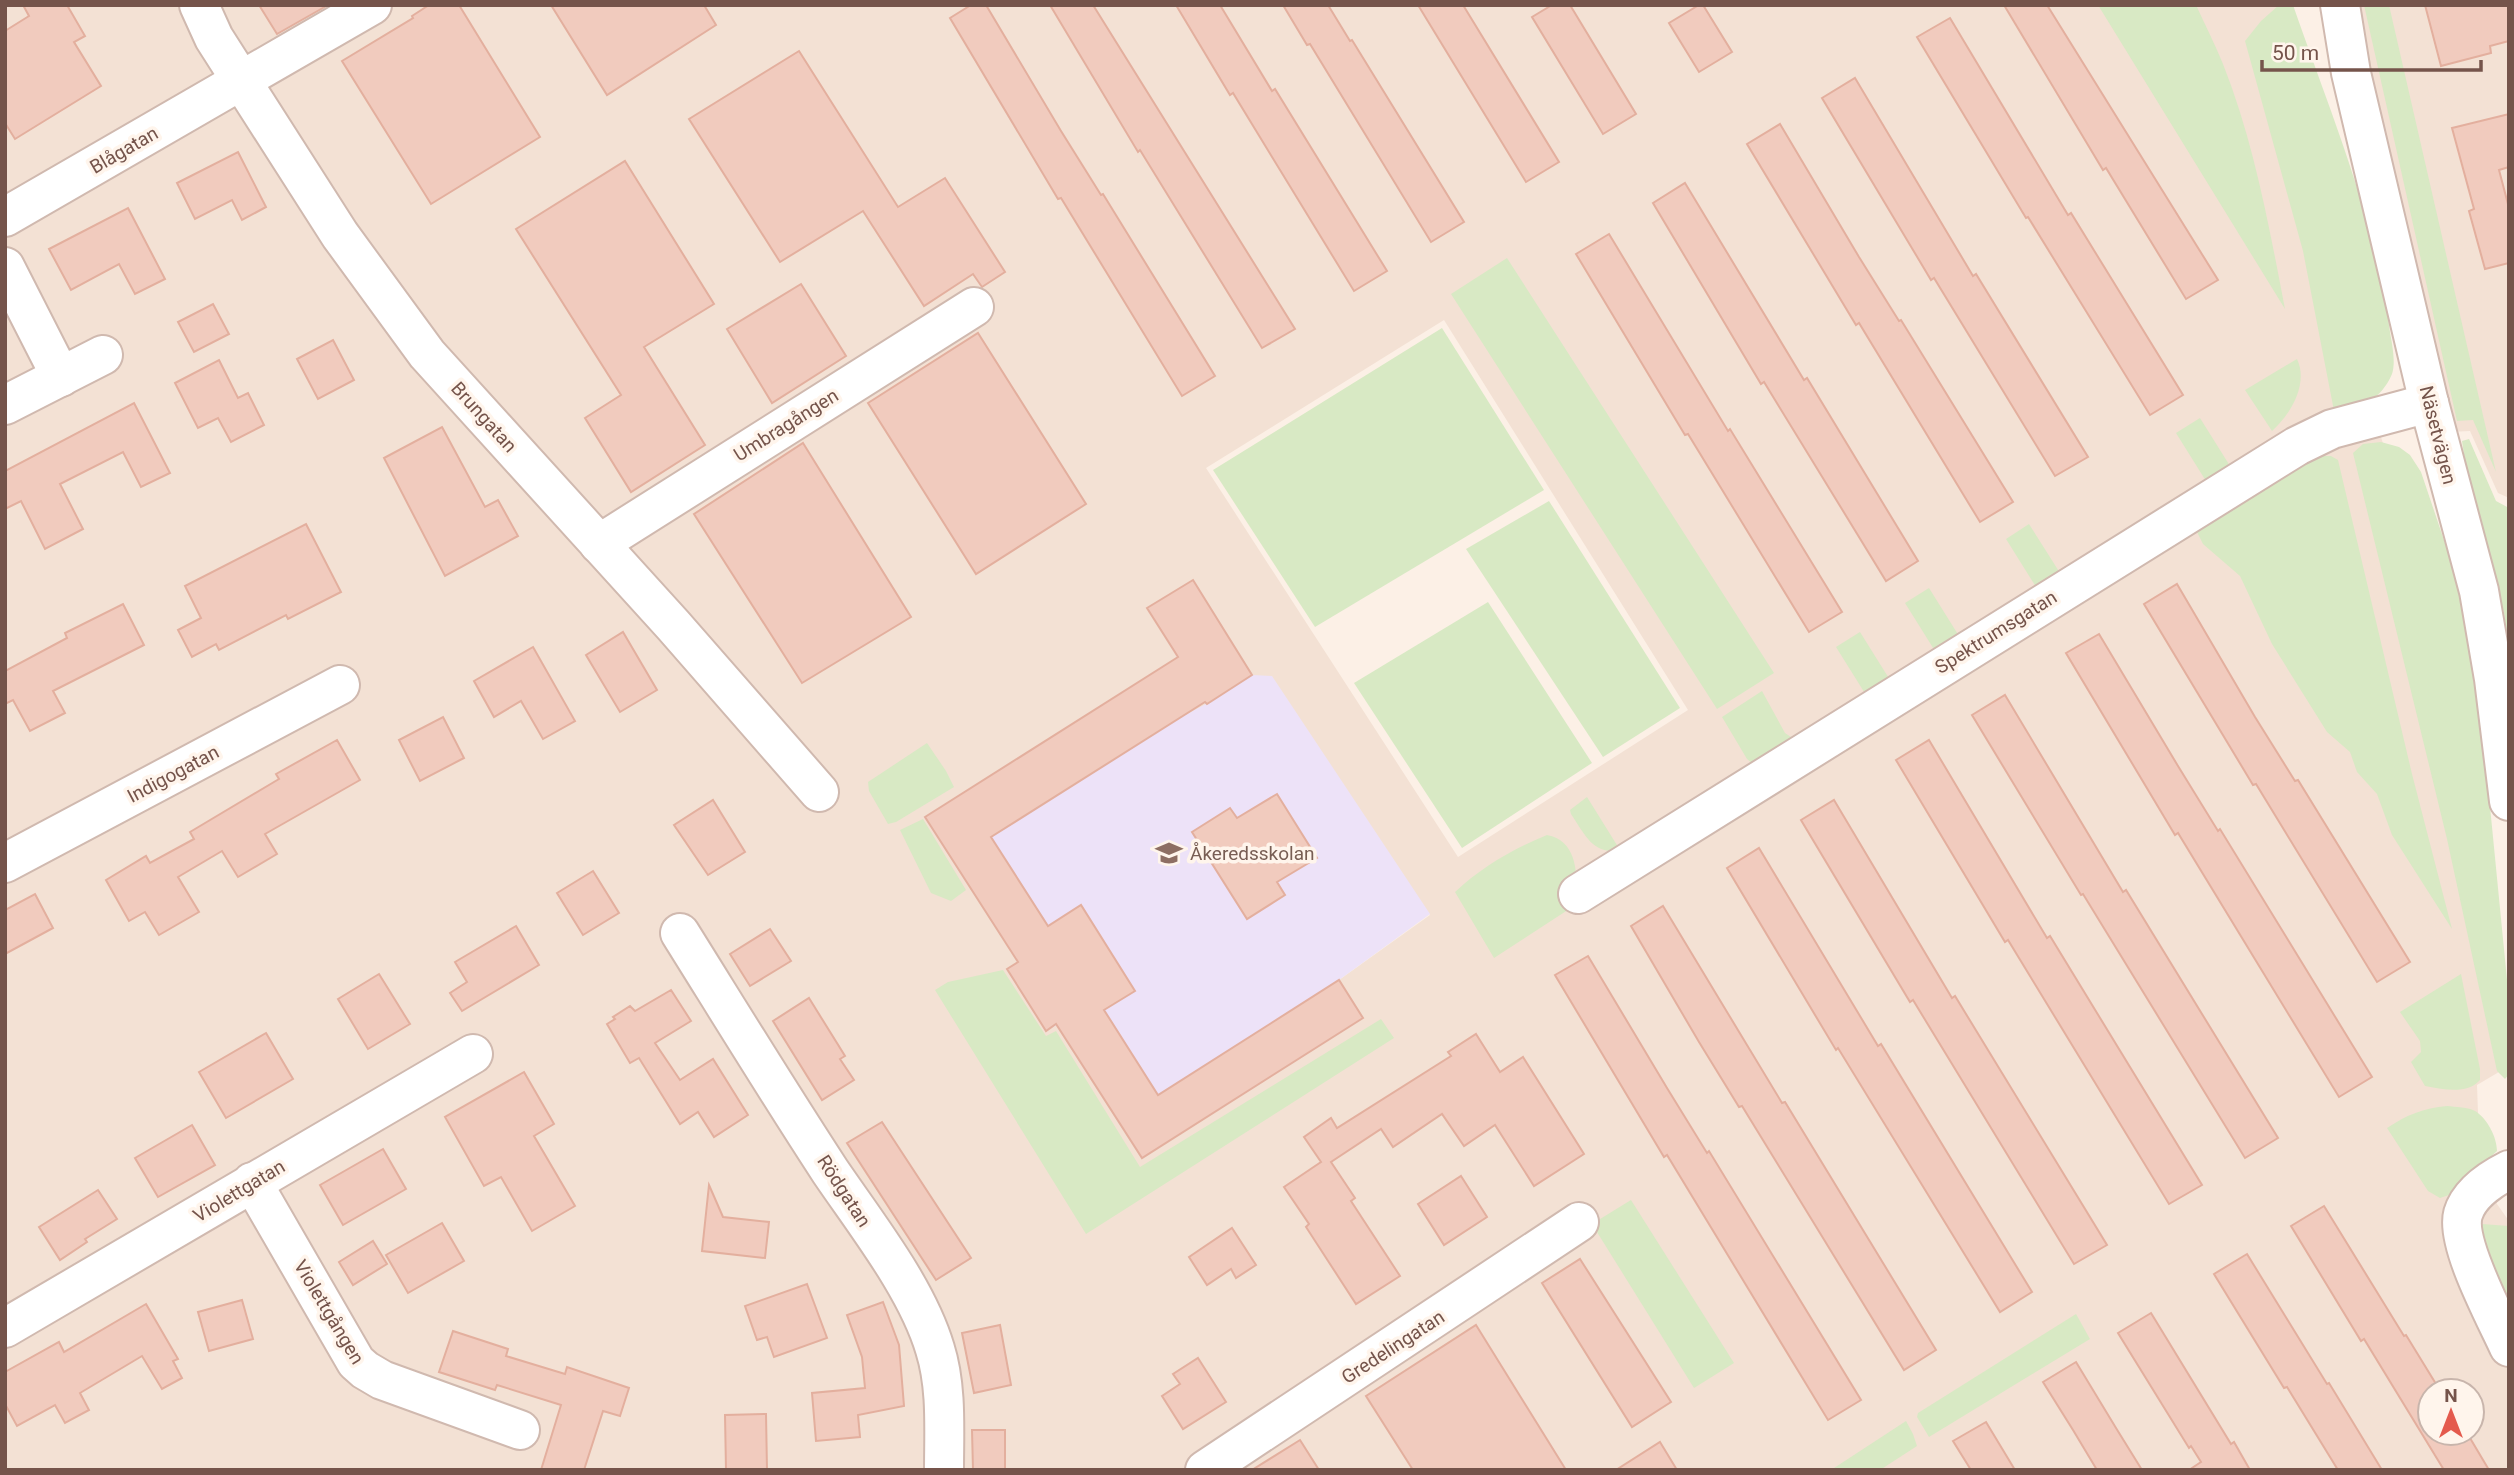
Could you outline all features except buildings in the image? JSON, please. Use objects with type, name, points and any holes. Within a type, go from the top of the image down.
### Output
[{"type":"street","name":"Brungatan","points":[[199,5],[214,38],[340,235],[427,354],[819,792]]},
{"type":"street","name":"Blågatan","points":[[5,217],[372,5]]},
{"type":"street","name":"Näsetvägen","points":[[2324,5],[2351,73]]},
{"type":"street","name":"Näsetvägen","points":[[2340,5],[2351,73],[2429,403],[2479,591],[2494,678],[2509,801]]},
{"type":"street","points":[[5,267],[61,377]]},
{"type":"street","name":"Umbragången","points":[[599,544],[974,307]]},
{"type":"street","points":[[5,405],[103,355]]},
{"type":"street","name":"Spektrumsgatan","points":[[1578,894],[2297,446],[2332,429],[2429,403]]},
{"type":"street","name":"Indigogatan","points":[[5,863],[340,685]]},
{"type":"street","name":"Rödgatan","points":[[680,933],[790,1110],[904,1282],[925,1320],[936,1350],[942,1380],[944,1470]]},
{"type":"street","name":"Violettgatan","points":[[5,1328],[473,1054]]},
{"type":"street","points":[[2509,1170],[2495,1177],[2477,1192],[2463,1214],[2462,1238],[2509,1347]]},
{"type":"street","name":"Violettgången","points":[[252,1182],[356,1362],[382,1380],[520,1430]]},
{"type":"street","name":"Gredelingatan","points":[[1205,1470],[1579,1222]]},
{"type":"shaded area","points":[[5,5],[2281,5],[2366,389],[2386,453],[2509,1038],[2509,1066],[2477,1085],[2478,1113],[2497,1204],[2509,1221],[2509,1470],[5,1470]],"holes":[[[1444,320],[1688,710],[1458,857],[1206,468]],[[1193,580],[1252,675],[1430,915],[1339,980],[1056,1024],[1047,1030],[1018,962],[1175,721],[1207,704],[1147,609]]]},
{"type":"shaded area","points":[[2353,5],[2509,5],[2509,498],[2498,493],[2470,431],[2450,432]]},
{"type":"shaded area","name":"Åkeredsskolan","points":[[1193,580],[1252,675],[1272,676],[1430,914],[1339,980],[1363,1018],[1142,1158],[1057,1025],[1046,1031],[1007,969],[1018,962],[925,817],[1174,721],[1206,704],[1147,608]]},
{"type":"green space","points":[[2098,5],[2196,5],[2223,64],[2244,124],[2260,185],[2285,309]]},
{"type":"green space","points":[[2279,5],[2293,5],[2350,166],[2374,248],[2393,347],[2392,374],[2382,390],[2369,402],[2335,416],[2303,251],[2245,41],[2261,21]]},
{"type":"green space","points":[[2364,5],[2389,5],[2496,472],[2473,420],[2457,421]]},
{"type":"green space","points":[[1507,258],[1774,673],[1717,709],[1451,294]]},
{"type":"green space","points":[[1442,328],[1544,490],[1315,627],[1213,470]]},
{"type":"green space","points":[[2297,359],[2301,379],[2296,398],[2285,417],[2272,431],[2245,390]]},
{"type":"green space","points":[[2200,418],[2230,466],[2206,481],[2176,433]]},
{"type":"green space","points":[[2469,439],[2496,501],[2509,508],[2509,653],[2504,613],[2489,555],[2471,502],[2462,441]]},
{"type":"green space","points":[[2381,442],[2399,447],[2410,455],[2421,472],[2449,555],[2466,619],[2482,725],[2509,1000],[2509,1074],[2505,1079],[2497,1071],[2447,839],[2353,453],[2363,444]]},
{"type":"green space","points":[[2331,456],[2338,460],[2412,774],[2452,929],[2392,835],[2377,794],[2357,772],[2350,752],[2327,732],[2272,644],[2240,576],[2203,544],[2195,528],[2305,461]]},
{"type":"green space","points":[[1549,501],[1680,708],[1603,757],[1466,549]]},
{"type":"green space","points":[[2029,524],[2060,573],[2036,587],[2006,539]]},
{"type":"green space","points":[[1929,588],[1959,636],[1935,651],[1905,603]]},
{"type":"green space","points":[[1488,602],[1592,763],[1462,848],[1354,683]]},
{"type":"green space","points":[[1860,632],[1890,680],[1866,695],[1836,647]]},
{"type":"green space","points":[[1762,691],[1785,733],[1794,739],[1752,763],[1722,717]]},
{"type":"green space","points":[[927,743],[954,787],[896,822],[888,824],[869,791],[868,782]]},
{"type":"green space","points":[[1587,797],[1620,850],[1603,850],[1596,846],[1571,814],[1570,810]]},
{"type":"green space","points":[[923,819],[966,890],[951,901],[931,893],[900,830]]},
{"type":"green space","points":[[1547,835],[1557,839],[1571,852],[1576,872],[1577,904],[1494,958],[1455,892],[1498,859]]},
{"type":"green space","points":[[1003,970],[1046,1036],[1056,1031],[1140,1167],[1381,1019],[1394,1038],[1086,1234],[935,990],[948,982]]},
{"type":"green space","points":[[2461,974],[2480,1080],[2475,1085],[2461,1089],[2425,1086],[2411,1062],[2421,1052],[2420,1041],[2400,1012]]},
{"type":"green space","points":[[2447,1106],[2469,1109],[2480,1114],[2491,1129],[2497,1151],[2449,1195],[2440,1198],[2428,1191],[2387,1128],[2416,1113]]},
{"type":"green space","points":[[1631,1200],[1734,1363],[1694,1388],[1592,1224]]},
{"type":"green space","points":[[2482,1224],[2509,1226],[2509,1314],[2487,1264]]},
{"type":"green space","points":[[2076,1314],[2090,1339],[1929,1437],[1917,1417],[1918,1413]]},
{"type":"green space","points":[[1906,1421],[1917,1446],[1880,1470],[1831,1470]]},
{"type":"place","name":"Åkeredsskolan","points":[[1169,853]]}]
